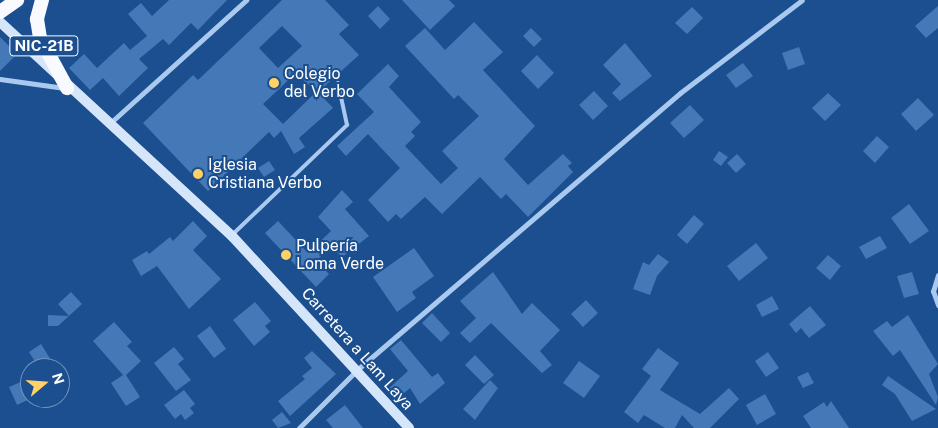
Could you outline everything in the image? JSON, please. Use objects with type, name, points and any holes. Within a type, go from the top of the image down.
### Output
[{"type":"highway","name":"NIC-21B","points":[[0,12],[17,0]]},
{"type":"highway","name":"NIC-21B","points":[[42,0],[37,19],[40,38],[67,88]]},
{"type":"main road","name":"Carretera a Lam Laya","points":[[0,22],[67,88],[232,236],[358,369],[409,428]]},
{"type":"street","points":[[109,124],[246,0]]},
{"type":"street","points":[[299,428],[358,369],[680,93],[802,0]]},
{"type":"street","points":[[0,79],[67,88]]},
{"type":"street","points":[[938,275],[933,291],[938,305]]},
{"type":"lane","points":[[232,236],[347,125],[338,83]]},
{"type":"building","points":[[169,0],[227,0],[198,30],[191,23],[169,45],[163,39],[139,59],[148,68],[119,96],[103,78],[90,90],[69,68],[84,54],[97,68],[124,43],[130,50],[147,36],[128,14],[141,3],[152,16]]},
{"type":"building","points":[[282,0],[325,0],[349,25],[339,34],[359,55],[318,92],[333,108],[299,138],[305,147],[294,154],[281,131],[274,138],[269,132],[208,191],[143,123],[193,75],[198,80]],"holes":[[[282,26],[302,46],[278,68],[259,48]],[[296,73],[316,92],[283,124],[263,104]]]},
{"type":"building","points":[[402,0],[449,0],[455,6],[430,30]]},
{"type":"building","points":[[378,6],[390,19],[380,29],[368,16]]},
{"type":"building","points":[[938,6],[938,28],[926,38],[915,26]]},
{"type":"building","points":[[692,7],[703,18],[687,34],[675,23]]},
{"type":"building","points":[[474,22],[503,52],[483,70],[535,126],[504,159],[528,185],[563,154],[572,163],[568,166],[573,172],[528,217],[506,194],[501,199],[480,177],[442,214],[425,197],[401,219],[396,214],[388,222],[368,200],[400,168],[368,134],[346,156],[337,146],[374,112],[357,94],[388,64],[399,76],[389,87],[421,122],[411,132],[415,136],[405,146],[441,184],[458,168],[442,151],[479,116],[458,95],[454,99],[405,46],[425,28],[445,50]]},
{"type":"building","points":[[531,28],[542,39],[534,47],[523,36]]},
{"type":"building","points":[[0,37],[17,54],[0,71]]},
{"type":"building","points":[[625,43],[652,76],[620,101],[612,93],[621,84],[603,65]]},
{"type":"building","points":[[799,47],[805,64],[788,70],[782,53]]},
{"type":"building","points":[[537,55],[554,73],[538,89],[521,71]]},
{"type":"building","points":[[743,63],[753,76],[736,88],[726,75]]},
{"type":"building","points":[[594,91],[608,106],[593,120],[579,105]]},
{"type":"building","points":[[828,93],[841,105],[825,121],[812,108]]},
{"type":"building","points":[[918,98],[934,115],[916,131],[901,114]]},
{"type":"building","points":[[690,105],[704,120],[684,138],[670,123]]},
{"type":"building","points":[[877,136],[889,147],[875,163],[863,151]]},
{"type":"building","points":[[719,151],[728,157],[721,166],[713,160]]},
{"type":"building","points":[[737,154],[746,164],[736,173],[727,163]]},
{"type":"building","points":[[269,161],[275,170],[264,177],[258,168]]},
{"type":"building","points":[[342,190],[353,202],[345,209],[369,236],[342,257],[331,246],[316,261],[329,274],[316,287],[265,233],[278,221],[308,253],[331,231],[318,217]]},
{"type":"building","points":[[909,204],[929,231],[910,244],[891,218]]},
{"type":"building","points":[[694,215],[704,224],[687,244],[677,235]]},
{"type":"building","points":[[193,221],[207,236],[193,250],[221,279],[189,309],[157,266],[141,276],[132,260],[147,251],[149,254],[170,237],[173,241]]},
{"type":"building","points":[[880,236],[887,248],[866,259],[859,247]]},
{"type":"building","points":[[756,243],[768,258],[739,281],[727,266]]},
{"type":"building","points":[[414,248],[434,276],[412,292],[416,298],[397,312],[373,277]]},
{"type":"building","points":[[658,254],[669,262],[657,276],[650,295],[633,289],[643,262],[649,265]]},
{"type":"building","points":[[828,255],[841,266],[830,280],[816,268]]},
{"type":"building","points":[[493,272],[522,314],[532,303],[560,330],[540,351],[552,365],[542,373],[491,323],[470,343],[460,333],[476,318],[460,301]]},
{"type":"building","points":[[912,272],[919,294],[904,298],[897,276]]},
{"type":"building","points":[[71,292],[82,304],[69,316],[58,304]]},
{"type":"building","points":[[772,296],[779,309],[762,317],[756,305]]},
{"type":"building","points":[[586,300],[598,313],[583,327],[571,314]]},
{"type":"building","points":[[255,302],[271,321],[265,326],[270,332],[254,346],[233,320]]},
{"type":"building","points":[[810,306],[826,325],[809,338],[801,328],[796,333],[789,324]]},
{"type":"building","points":[[432,313],[450,333],[441,342],[422,323]]},
{"type":"building","points":[[48,315],[69,316],[58,326],[48,326]]},
{"type":"building","points":[[908,315],[938,364],[929,374],[938,397],[936,405],[900,350],[893,356],[873,331],[887,321],[892,327]]},
{"type":"building","points":[[114,322],[132,342],[127,346],[141,361],[126,375],[140,397],[126,406],[111,383],[123,375],[93,341]]},
{"type":"building","points":[[210,326],[226,349],[214,358],[197,336]]},
{"type":"building","points":[[401,340],[432,377],[438,373],[445,383],[420,404],[410,388],[396,400],[387,390],[408,371],[390,349]]},
{"type":"building","points":[[41,344],[50,358],[33,358],[29,352]]},
{"type":"building","points":[[174,347],[184,359],[178,364],[191,380],[176,391],[154,363]]},
{"type":"building","points":[[658,348],[679,363],[660,390],[700,414],[729,388],[739,399],[710,428],[694,428],[682,415],[675,428],[665,428],[644,415],[638,423],[624,412],[651,376],[642,369]]},
{"type":"building","points":[[312,351],[336,374],[290,416],[278,401],[305,379],[302,376],[312,368],[304,358]]},
{"type":"building","points":[[768,352],[779,368],[766,377],[755,361]]},
{"type":"building","points":[[475,355],[494,375],[484,384],[465,365]]},
{"type":"building","points":[[579,361],[600,376],[584,398],[563,383]]},
{"type":"building","points":[[808,372],[814,383],[803,388],[797,377]]},
{"type":"building","points":[[888,376],[936,409],[912,421],[895,394],[882,385]]},
{"type":"building","points":[[490,380],[498,388],[475,420],[463,409]]},
{"type":"building","points":[[20,382],[20,404],[17,405],[9,387]]},
{"type":"building","points":[[184,390],[195,404],[190,408],[194,413],[185,420],[181,414],[175,419],[164,405]]},
{"type":"building","points":[[765,394],[776,414],[757,425],[746,405]]},
{"type":"building","points":[[831,401],[849,428],[811,428],[803,416],[824,402],[827,407]]},
{"type":"building","points":[[345,405],[363,428],[333,428],[326,420]]},
{"type":"building","points":[[282,412],[291,423],[278,428],[272,420]]},
{"type":"place","name":"Colegio del Verbo","points":[[274,83]]},
{"type":"place","name":"Iglesia Cristiana Verbo","points":[[198,174]]},
{"type":"place","name":"Pulpería Loma Verde","points":[[286,255]]}]
